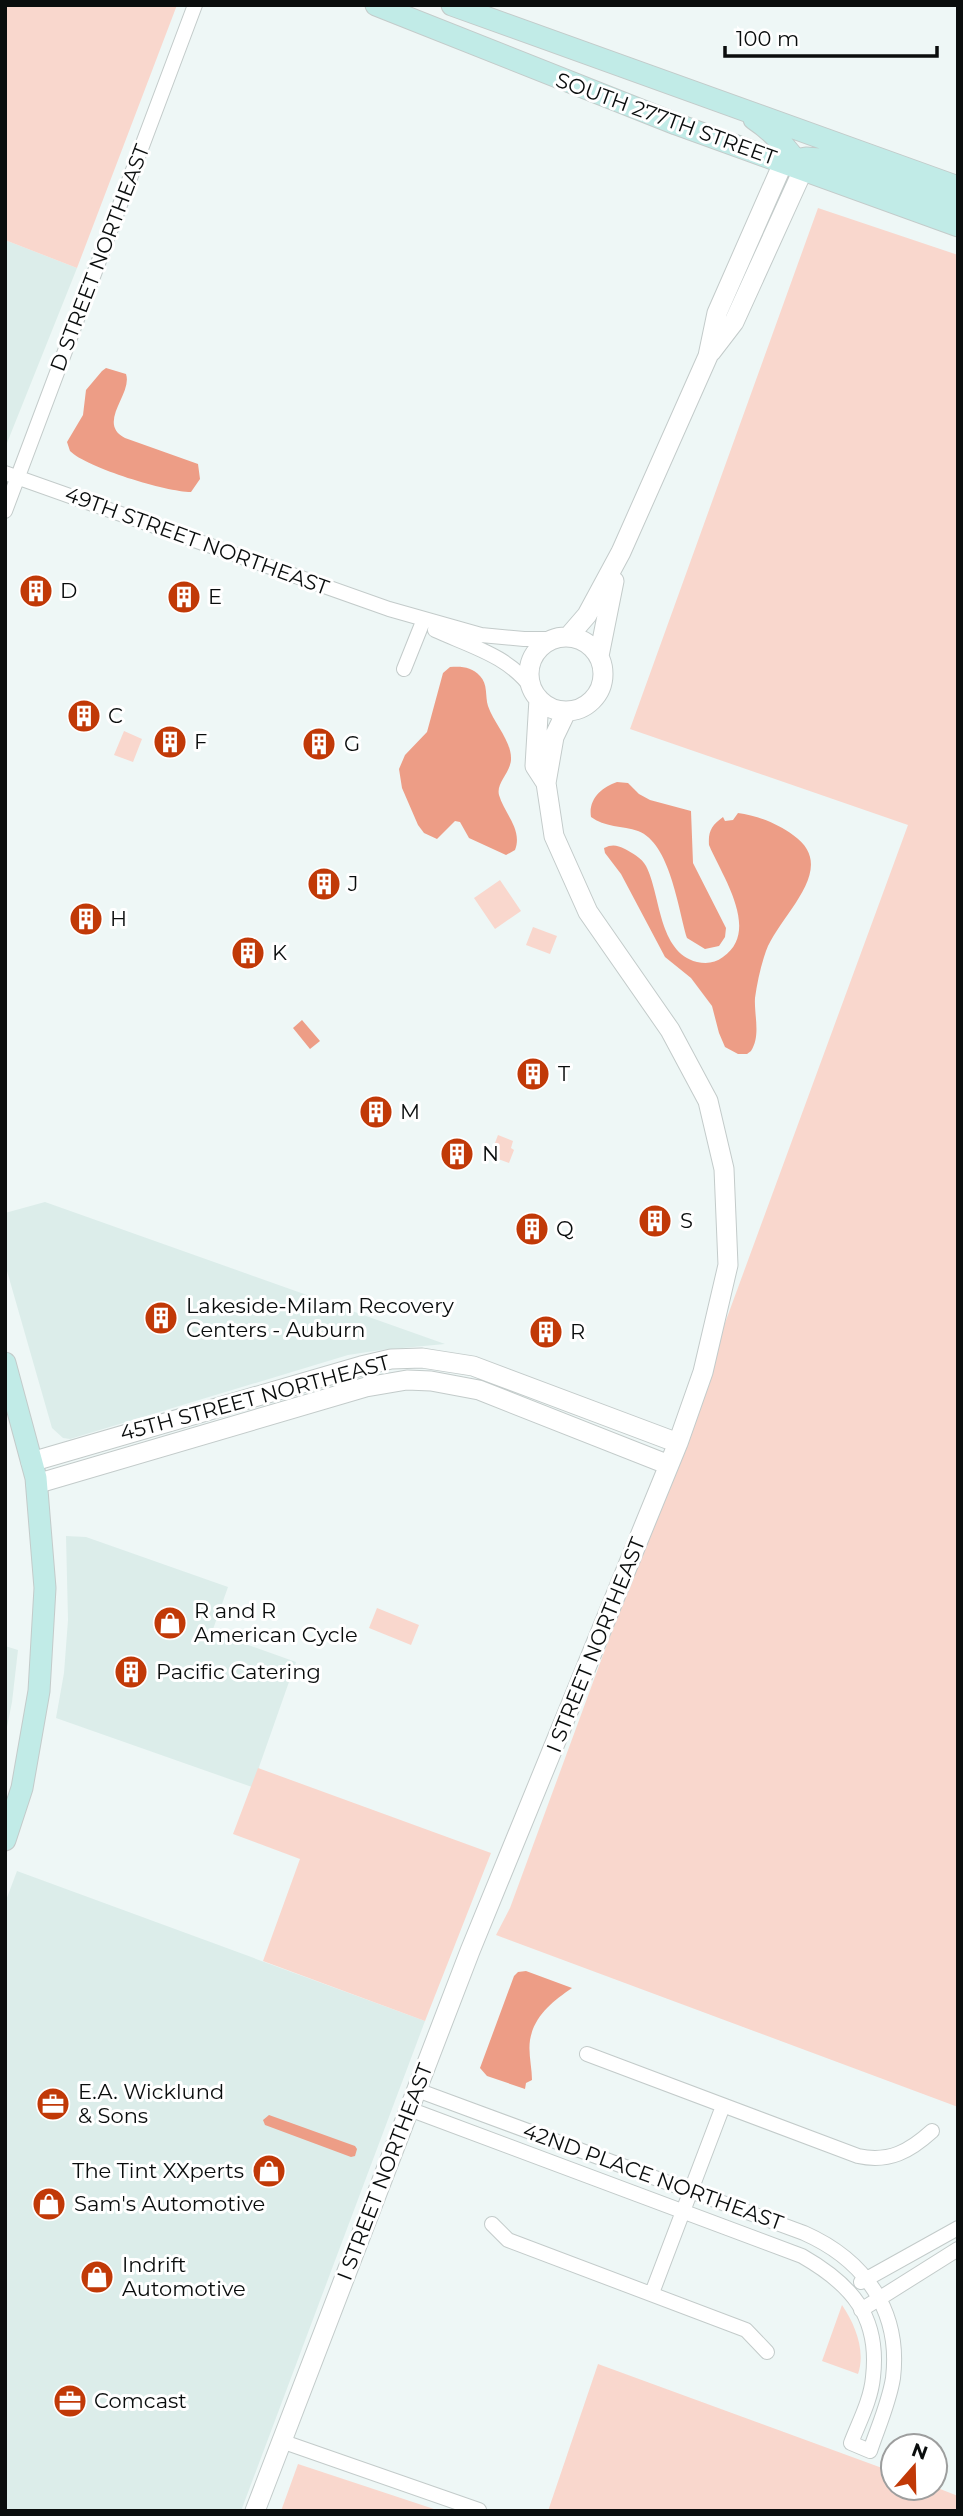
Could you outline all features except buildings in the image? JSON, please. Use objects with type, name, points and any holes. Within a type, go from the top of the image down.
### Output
[{"type":"main road","name":"SOUTH 277TH STREET","points":[[376,5],[566,82],[958,226]]},
{"type":"main road","name":"SOUTH 277TH STREET","points":[[452,5],[958,187]]},
{"type":"main road","points":[[724,102],[768,128],[794,164],[819,159],[958,209]]},
{"type":"main road","points":[[5,1363],[36,1485],[45,1588],[39,1691],[22,1788],[5,1840]]},
{"type":"street","name":"D STREET NORTHEAST","points":[[5,511],[12,475],[195,5]]},
{"type":"street","points":[[561,638],[580,639],[591,646],[603,667],[600,691],[592,701],[583,708],[566,712],[548,707],[536,694],[529,677],[530,665],[535,653],[544,644],[561,638],[587,615],[621,552],[708,356],[717,313],[794,164]]},
{"type":"street","name":"49TH STREET NORTHEAST","points":[[12,475],[389,609],[481,635],[524,639],[561,638]]},
{"type":"street","points":[[599,656],[621,552]]},
{"type":"street","name":"49TH STREET NORTHEAST","points":[[389,609],[496,656],[522,675],[536,694]]},
{"type":"street","points":[[404,669],[422,624]]},
{"type":"street","name":"I STREET NORTHEAST","points":[[536,694],[536,766],[546,783]]},
{"type":"street","name":"I STREET NORTHEAST","points":[[255,2511],[470,1951],[678,1443],[703,1372],[727,1265],[724,1169],[708,1101],[670,1030],[588,912],[554,836],[546,783],[554,737],[566,712]]},
{"type":"street","name":"45TH STREET NORTHEAST","points":[[31,1462],[361,1366],[391,1359],[422,1358],[473,1366],[678,1443]]},
{"type":"street","name":"45TH STREET NORTHEAST","points":[[36,1485],[366,1387],[407,1380],[431,1381],[479,1390],[669,1465]]},
{"type":"street","points":[[587,2054],[872,2159],[891,2157],[913,2148],[932,2132]]},
{"type":"street","name":"42ND PLACE NORTHEAST","points":[[417,2090],[822,2241],[842,2255],[874,2289]]},
{"type":"street","points":[[652,2293],[723,2106]]},
{"type":"street","name":"42ND PLACE NORTHEAST","points":[[409,2109],[802,2256],[826,2270],[856,2300]]},
{"type":"street","points":[[492,2224],[508,2240],[746,2330],[767,2352]]},
{"type":"street","points":[[856,2300],[958,2228]]},
{"type":"street","points":[[856,2300],[958,2249]]},
{"type":"street","points":[[856,2300],[872,2339],[873,2378],[869,2398],[851,2443],[870,2451],[888,2400],[894,2357],[893,2340],[874,2289]]},
{"type":"street","points":[[281,2441],[479,2510]]},
{"type":"shaded area","points":[[5,5],[177,5],[77,268],[5,240]]},
{"type":"shaded area","points":[[818,208],[958,255],[958,2107],[496,1935],[510,1908],[908,825],[630,729]]},
{"type":"shaded area","points":[[5,240],[77,268],[5,448]]},
{"type":"shaded area","points":[[106,368],[126,374],[125,390],[114,416],[117,432],[125,438],[198,464],[200,479],[191,492],[128,478],[93,465],[70,451],[67,442],[83,415],[86,390]]},
{"type":"shaded area","points":[[450,667],[470,669],[483,679],[488,706],[509,746],[510,765],[501,782],[499,795],[515,829],[517,843],[515,850],[506,855],[469,838],[460,822],[455,821],[437,839],[424,833],[402,788],[399,769],[405,755],[427,732],[443,673]]},
{"type":"shaded area","points":[[124,731],[142,739],[133,762],[114,755]]},
{"type":"shaded area","points":[[617,782],[628,783],[650,800],[691,811],[693,863],[726,928],[725,937],[719,946],[705,949],[687,938],[665,862],[649,838],[638,831],[608,825],[591,817],[594,799],[606,787]]},
{"type":"shaded area","points":[[738,813],[774,824],[793,835],[806,848],[811,862],[809,877],[802,892],[764,956],[755,998],[756,1039],[747,1054],[738,1054],[725,1047],[712,1006],[691,978],[665,957],[621,874],[604,848],[619,847],[642,861],[651,878],[662,921],[675,947],[684,956],[697,962],[714,962],[734,946],[739,933],[739,918],[729,887],[709,845],[709,836],[719,820],[723,817],[725,821],[733,820]]},
{"type":"shaded area","points":[[500,880],[521,911],[495,929],[474,898]]},
{"type":"shaded area","points":[[533,927],[557,936],[550,954],[526,945]]},
{"type":"shaded area","points":[[302,1020],[320,1041],[310,1049],[293,1028]]},
{"type":"shaded area","points":[[498,1135],[513,1141],[511,1148],[514,1150],[509,1163],[490,1156]]},
{"type":"shaded area","points":[[45,1202],[445,1344],[348,1355],[70,1439],[63,1438],[52,1428],[5,1264],[5,1213]]},
{"type":"shaded area","points":[[66,1536],[86,1537],[228,1587],[212,1632],[296,1662],[252,1787],[56,1718],[64,1673],[68,1620]]},
{"type":"shaded area","points":[[377,1608],[419,1625],[411,1645],[369,1628]]},
{"type":"shaded area","points":[[5,1646],[18,1650],[5,1737]]},
{"type":"shaded area","points":[[258,1768],[491,1853],[425,2021],[263,1961],[300,1859],[233,1834]]},
{"type":"shaded area","points":[[17,1871],[425,2021],[241,2511],[5,2511],[5,1903]]},
{"type":"shaded area","points":[[526,1971],[572,1988],[551,2004],[532,2031],[532,2080],[526,2083],[525,2089],[487,2076],[480,2068],[514,1976],[518,1972]]},
{"type":"shaded area","points":[[269,2115],[355,2146],[355,2156],[351,2157],[265,2125],[263,2120]]},
{"type":"shaded area","points":[[842,2305],[858,2338],[861,2356],[858,2374],[822,2361]]},
{"type":"shaded area","points":[[598,2364],[879,2467],[879,2502],[949,2502],[949,2492],[958,2496],[958,2511],[548,2511]]},
{"type":"shaded area","points":[[298,2464],[440,2511],[281,2511]]},
{"type":"place","name":"D","points":[[36,591]]},
{"type":"place","name":"E","points":[[184,597]]},
{"type":"place","name":"C","points":[[84,716]]},
{"type":"place","name":"F","points":[[170,742]]},
{"type":"place","name":"G","points":[[319,744]]},
{"type":"place","name":"J","points":[[324,884]]},
{"type":"place","name":"H","points":[[86,919]]},
{"type":"place","name":"K","points":[[248,953]]},
{"type":"place","name":"T","points":[[533,1074]]},
{"type":"place","name":"M","points":[[376,1112]]},
{"type":"place","name":"N","points":[[457,1154]]},
{"type":"place","name":"S","points":[[655,1221]]},
{"type":"place","name":"Q","points":[[532,1229]]},
{"type":"place","name":"Lakeside-Milam Recovery Centers - Auburn","points":[[161,1318]]},
{"type":"place","name":"R","points":[[546,1332]]},
{"type":"place","name":"R and R American Cycle","points":[[170,1623]]},
{"type":"place","name":"Pacific Catering","points":[[131,1672]]},
{"type":"place","name":"E.A. Wicklund & Sons","points":[[53,2104]]},
{"type":"place","name":"The Tint XXperts","points":[[269,2171]]},
{"type":"place","name":"Sam's Automotive","points":[[49,2204]]},
{"type":"place","name":"Indrift Automotive","points":[[97,2277]]},
{"type":"place","name":"Comcast","points":[[70,2401]]}]
